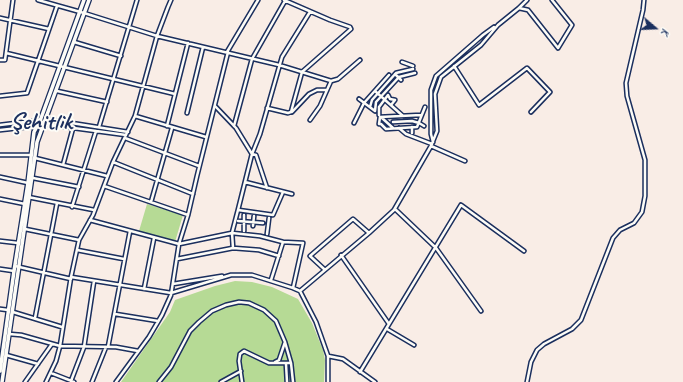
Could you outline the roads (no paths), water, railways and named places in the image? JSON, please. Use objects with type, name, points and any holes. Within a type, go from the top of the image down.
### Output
[{"type":"street","points":[[0,60],[5,60],[13,0]]},
{"type":"street","points":[[38,0],[82,12],[157,36],[279,65],[330,81],[338,79],[360,60]]},
{"type":"street","points":[[2,382],[6,355],[8,310],[24,204],[28,197],[33,178],[37,142],[74,42],[84,0]]},
{"type":"street","points":[[0,371],[13,312],[20,266],[34,132],[40,121],[82,12],[89,0]]},
{"type":"street","points":[[99,127],[137,0]]},
{"type":"street","points":[[46,382],[60,346],[62,327],[79,240],[90,220],[113,162],[135,116],[157,36],[171,0]]},
{"type":"street","points":[[116,382],[149,337],[162,315],[171,293],[179,244],[193,194],[227,52],[258,0]]},
{"type":"street","points":[[234,126],[252,59],[284,0],[310,12],[350,27],[351,29],[302,72],[291,112]]},
{"type":"street","points":[[432,144],[431,90],[436,76],[483,35],[520,8],[527,0]]},
{"type":"street","points":[[520,8],[528,10],[558,48],[572,25],[552,0]]},
{"type":"street","points":[[526,382],[532,359],[537,350],[544,344],[572,329],[581,320],[613,238],[620,230],[636,221],[642,210],[645,196],[645,160],[627,96],[626,83],[644,0]]},
{"type":"street","points":[[0,96],[27,93],[57,6]]},
{"type":"street","points":[[233,248],[232,233],[252,154],[260,134],[279,65],[282,57],[310,12]]},
{"type":"street","points":[[0,18],[10,19],[49,30]]},
{"type":"street","points":[[300,290],[369,233],[394,209],[432,144],[437,131],[435,94],[441,78],[481,45],[498,25]]},
{"type":"street","points":[[74,42],[121,56]]},
{"type":"street","points":[[167,126],[188,43]]},
{"type":"street","points":[[187,113],[203,46]]},
{"type":"street","points":[[6,53],[65,66],[175,94]]},
{"type":"street","points":[[370,108],[372,100],[395,74],[413,68],[402,62]]},
{"type":"street","points":[[454,66],[479,105],[527,68],[550,92],[531,112]]},
{"type":"street","points":[[360,99],[375,111],[376,102],[381,96],[400,78],[415,73]]},
{"type":"street","points":[[395,74],[400,78]]},
{"type":"street","points":[[354,123],[364,103],[389,76]]},
{"type":"street","points":[[310,120],[320,106],[330,81]]},
{"type":"street","points":[[267,108],[288,114],[308,94],[317,90],[327,90]]},
{"type":"street","points":[[57,91],[107,102]]},
{"type":"street","points":[[375,91],[403,116],[406,122],[406,128]]},
{"type":"street","points":[[379,115],[379,107],[388,95],[388,101]]},
{"type":"street","points":[[388,101],[395,100],[391,105]]},
{"type":"street","points":[[214,105],[234,126],[252,154],[256,155],[267,188]]},
{"type":"street","points":[[382,117],[390,125],[399,128],[417,127],[424,107]]},
{"type":"street","points":[[382,117],[421,115]]},
{"type":"street","points":[[135,116],[206,137]]},
{"type":"street","points":[[401,122],[403,116]]},
{"type":"street","points":[[382,117],[380,117],[379,124],[386,129],[392,121]]},
{"type":"street","points":[[0,125],[40,121],[45,118],[99,127],[127,135],[165,153],[199,166]]},
{"type":"street","points":[[392,121],[419,122],[424,126]]},
{"type":"street","points":[[390,125],[392,121]]},
{"type":"street","points":[[0,130],[44,124],[127,135]]},
{"type":"street","points":[[412,127],[412,133]]},
{"type":"street","points":[[63,165],[73,128]]},
{"type":"street","points":[[151,202],[172,128]]},
{"type":"street","points":[[399,128],[406,134],[432,144],[465,161]]},
{"type":"street","points":[[72,207],[96,131]]},
{"type":"street","points":[[0,156],[31,155]]},
{"type":"street","points":[[35,158],[107,176]]},
{"type":"street","points":[[113,162],[193,194]]},
{"type":"street","points":[[0,177],[28,183]]},
{"type":"street","points":[[33,178],[79,187]]},
{"type":"street","points":[[245,182],[292,194]]},
{"type":"street","points":[[104,186],[188,214]]},
{"type":"street","points":[[238,210],[273,215],[283,192]]},
{"type":"street","points":[[28,197],[72,207],[94,210]]},
{"type":"street","points":[[0,199],[24,204]]},
{"type":"street","points":[[35,318],[57,203]]},
{"type":"street","points":[[360,372],[461,205],[524,251]]},
{"type":"street","points":[[394,209],[436,248],[480,311]]},
{"type":"street","points":[[244,216],[244,231]]},
{"type":"street","points":[[253,226],[254,216]]},
{"type":"street","points":[[267,234],[269,218]]},
{"type":"street","points":[[324,269],[310,256],[353,219],[369,233]]},
{"type":"street","points":[[90,220],[179,244],[232,233],[260,236],[283,242],[304,243],[293,288]]},
{"type":"street","points":[[238,221],[263,223]]},
{"type":"street","points":[[25,229],[79,240]]},
{"type":"street","points":[[92,382],[107,347],[115,314],[119,285],[130,231]]},
{"type":"street","points":[[144,289],[154,238]]},
{"type":"street","points":[[0,241],[18,244]]},
{"type":"street","points":[[271,280],[283,242]]},
{"type":"street","points":[[177,259],[233,248],[259,250],[279,256]]},
{"type":"street","points":[[76,250],[124,259]]},
{"type":"street","points":[[341,255],[390,324]]},
{"type":"street","points":[[15,266],[71,278],[171,293],[231,275]]},
{"type":"street","points":[[0,269],[14,271]]},
{"type":"street","points":[[173,284],[231,275],[252,275],[300,290],[316,322],[328,356],[328,382]]},
{"type":"street","points":[[51,372],[72,381],[84,347],[94,281]]},
{"type":"street","points":[[159,382],[171,367],[190,331],[212,311],[226,305],[239,302],[249,303],[264,310],[276,321],[285,342],[291,363],[293,382]]},
{"type":"street","points":[[0,309],[8,310]]},
{"type":"street","points":[[13,312],[62,327]]},
{"type":"street","points":[[115,314],[158,321]]},
{"type":"street","points":[[386,329],[414,345]]},
{"type":"street","points":[[0,334],[21,335],[60,346],[116,347],[138,351]]},
{"type":"street","points":[[0,338],[7,335]]},
{"type":"street","points":[[273,362],[279,360],[285,342]]},
{"type":"street","points":[[25,382],[52,344]]},
{"type":"street","points":[[242,382],[239,361],[240,354],[244,351],[251,353],[260,360],[269,363],[291,363]]},
{"type":"street","points":[[6,355],[38,364]]},
{"type":"street","points":[[328,356],[343,359],[375,382]]},
{"type":"street","points":[[286,364],[287,382]]},
{"type":"street","points":[[221,382],[241,372]]},
{"type":"district","name":"Şehitlik","points":[[41,123]]}]
